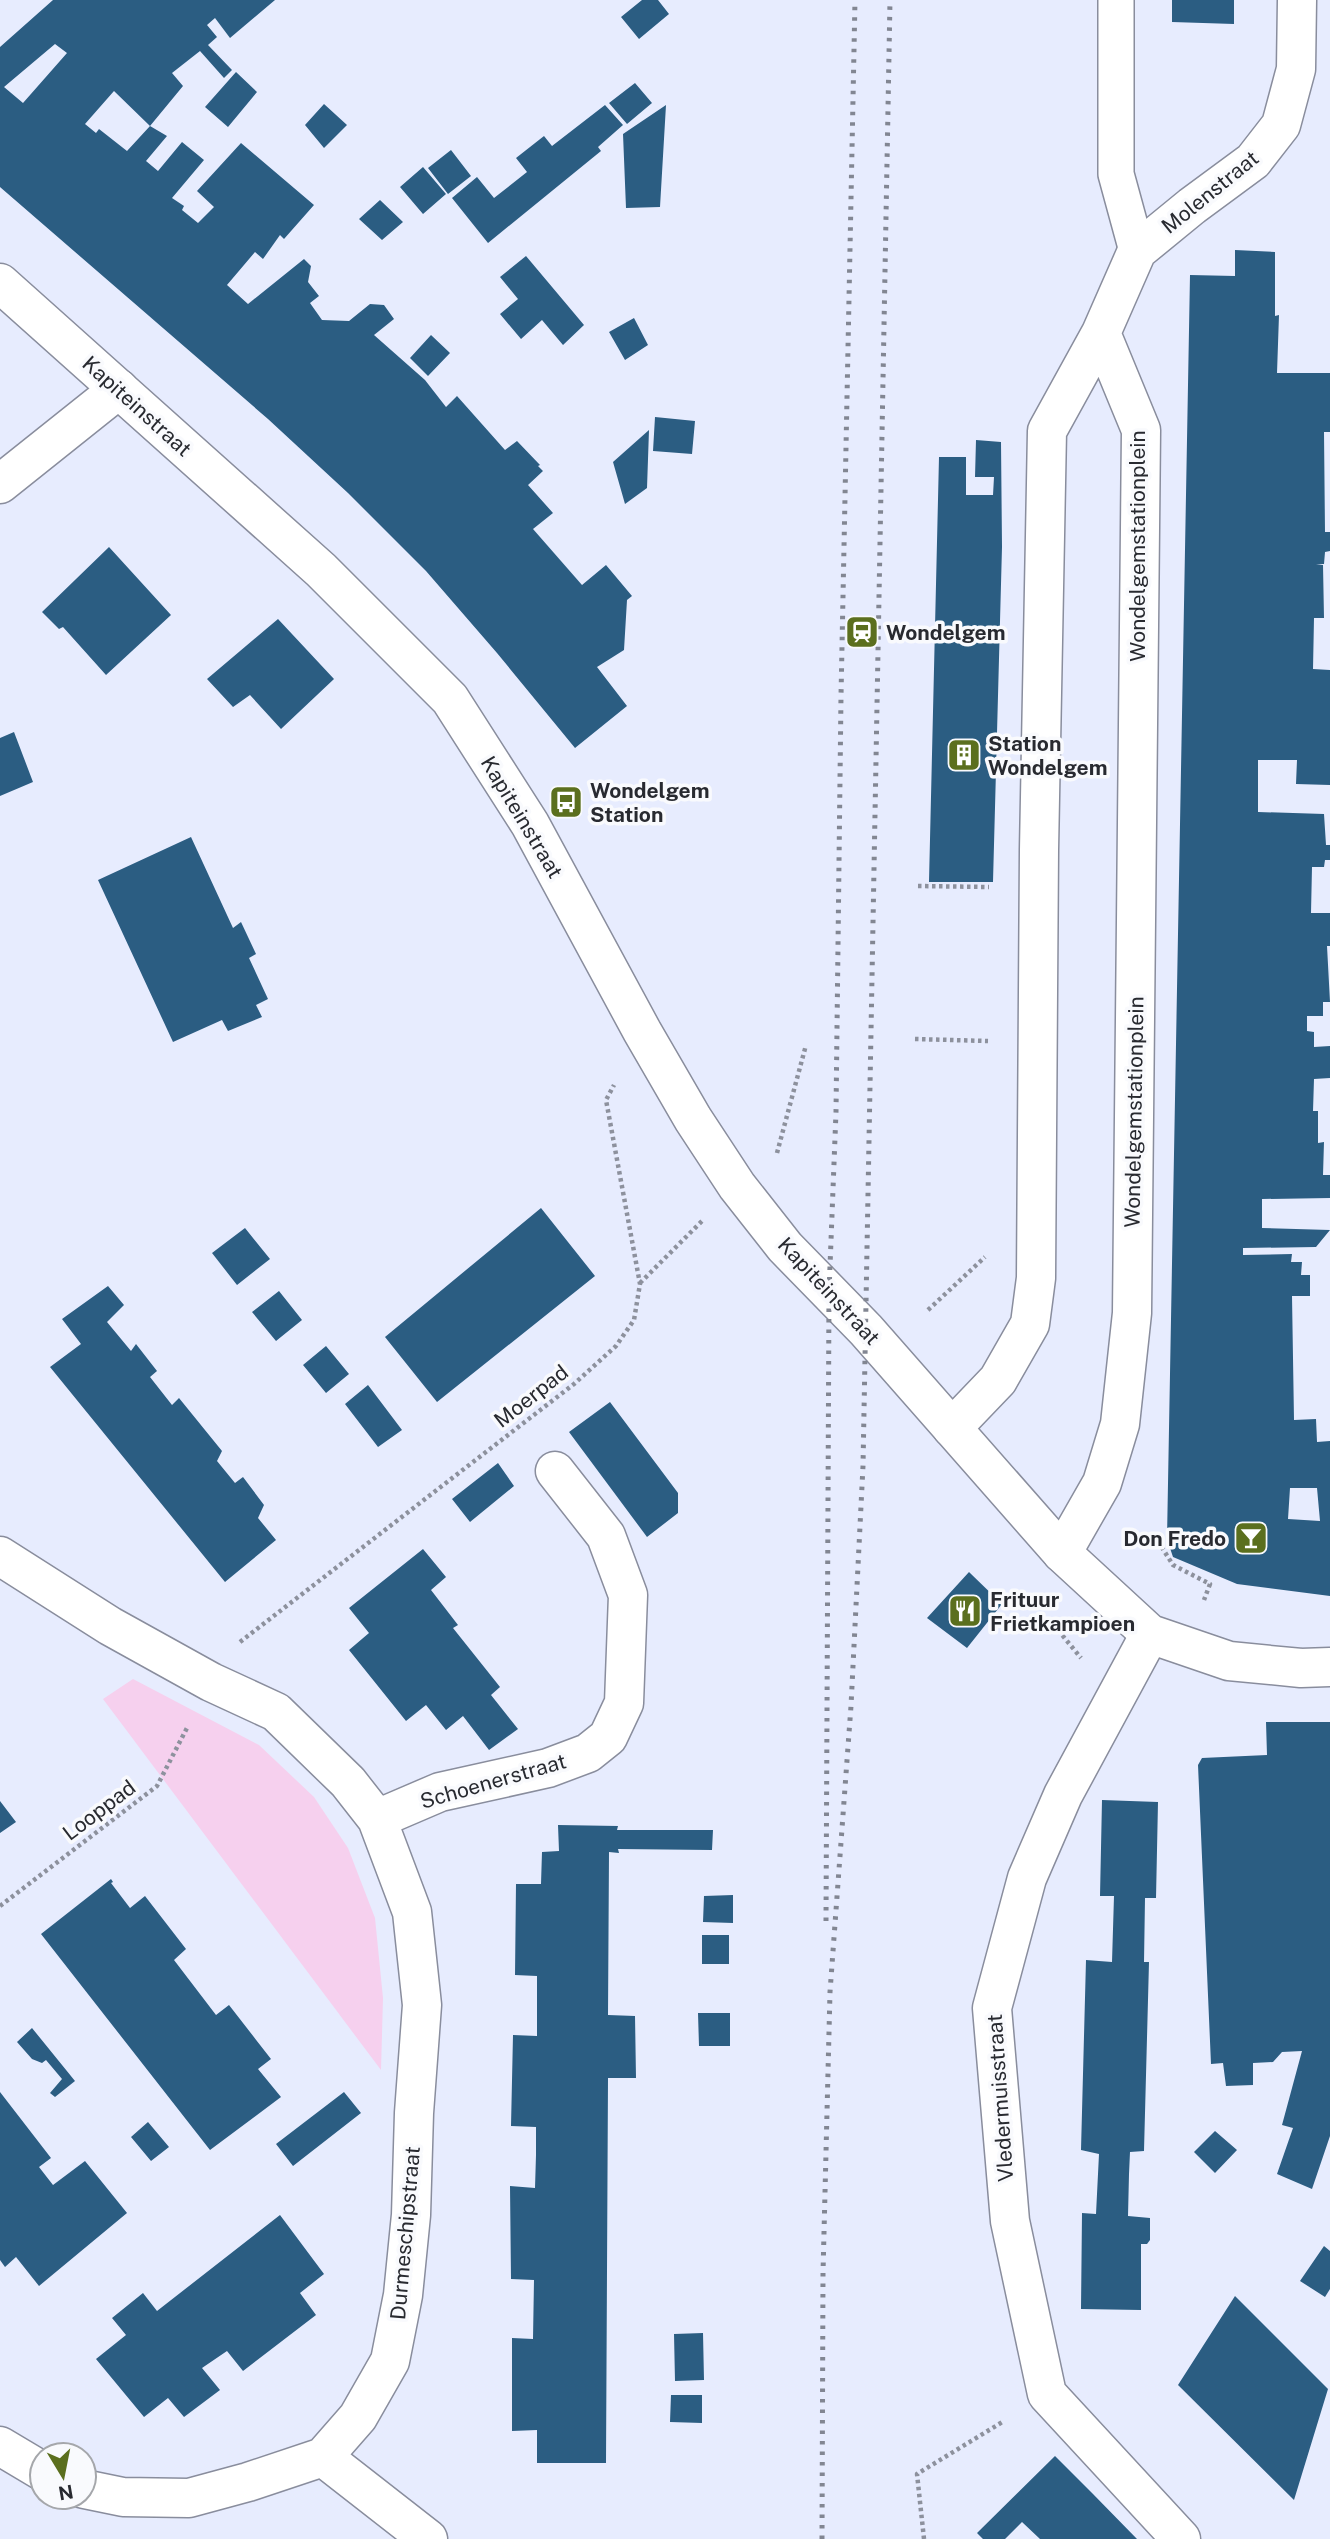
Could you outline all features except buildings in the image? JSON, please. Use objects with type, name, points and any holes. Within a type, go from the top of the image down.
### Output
[{"type":"street","name":"Molenstraat","points":[[1101,333],[1137,251],[1253,161],[1281,125],[1296,69],[1297,0]]},
{"type":"street","name":"Kapiteinstraat","points":[[0,283],[321,570],[450,699],[530,824],[693,1119],[749,1201],[785,1247],[866,1330],[1062,1553],[1150,1634]]},
{"type":"street","points":[[952,1428],[998,1380],[1030,1324],[1037,1278],[1039,887],[1047,431],[1101,333]]},
{"type":"street","name":"Wondelgemstationplein","points":[[1062,1553],[1102,1483],[1120,1424],[1132,1313],[1141,430],[1101,333]]},
{"type":"street","points":[[0,484],[119,389]]},
{"type":"street","name":"Schoenerstraat","points":[[377,1819],[440,1792],[548,1768],[588,1753],[608,1737],[624,1703],[628,1595],[606,1536],[555,1471]]},
{"type":"street","points":[[0,1556],[110,1626],[211,1682],[276,1712],[348,1782],[377,1819]]},
{"type":"street","points":[[1150,1634],[1229,1661],[1301,1668],[1330,1667]]},
{"type":"street","name":"Vledermuisstraat","points":[[1047,2394],[1010,2221],[992,2008],[1027,1878],[1063,1794],[1150,1634]]},
{"type":"street","name":"Durmeschipstraat","points":[[323,2457],[358,2417],[390,2361],[403,2295],[411,2215],[414,2113],[422,2005],[412,1912],[377,1819]]},
{"type":"street","points":[[1047,2394],[1181,2539]]},
{"type":"street","points":[[0,2446],[28,2463]]},
{"type":"street","points":[[98,2492],[123,2497],[189,2498],[323,2457],[428,2539]]},
{"type":"lane","points":[[1116,0],[1116,174],[1137,251]]},
{"type":"path","points":[[918,886],[1039,887]]},
{"type":"path","name":"Moerpad","points":[[211,1682],[232,1648],[574,1384],[616,1346],[634,1320],[640,1284],[606,1100],[642,1031]]},
{"type":"path","points":[[915,1039],[1038,1041]]},
{"type":"path","points":[[640,1284],[749,1201],[806,1045]]},
{"type":"path","name":"Looppad","points":[[0,1906],[157,1786],[211,1682]]},
{"type":"path","points":[[924,2539],[917,2474],[1047,2394]]},
{"type":"shaded area","points":[[133,1679],[259,1745],[314,1797],[348,1848],[375,1918],[383,1998],[381,2070],[103,1699]]},
{"type":"railway","points":[[826,1921],[829,1292],[836,1112],[841,696],[855,0]]},
{"type":"railway","points":[[822,2539],[823,2273],[830,1992],[851,1706],[863,1466],[890,0]]},
{"type":"place","name":"Wondelgem","points":[[862,632]]},
{"type":"place","name":"Station Wondelgem","points":[[964,755]]},
{"type":"place","name":"Wondelgem Station","points":[[566,802]]},
{"type":"place","name":"Don Fredo","points":[[1251,1538]]},
{"type":"place","name":"Frituur Frietkampioen","points":[[965,1611]]}]
